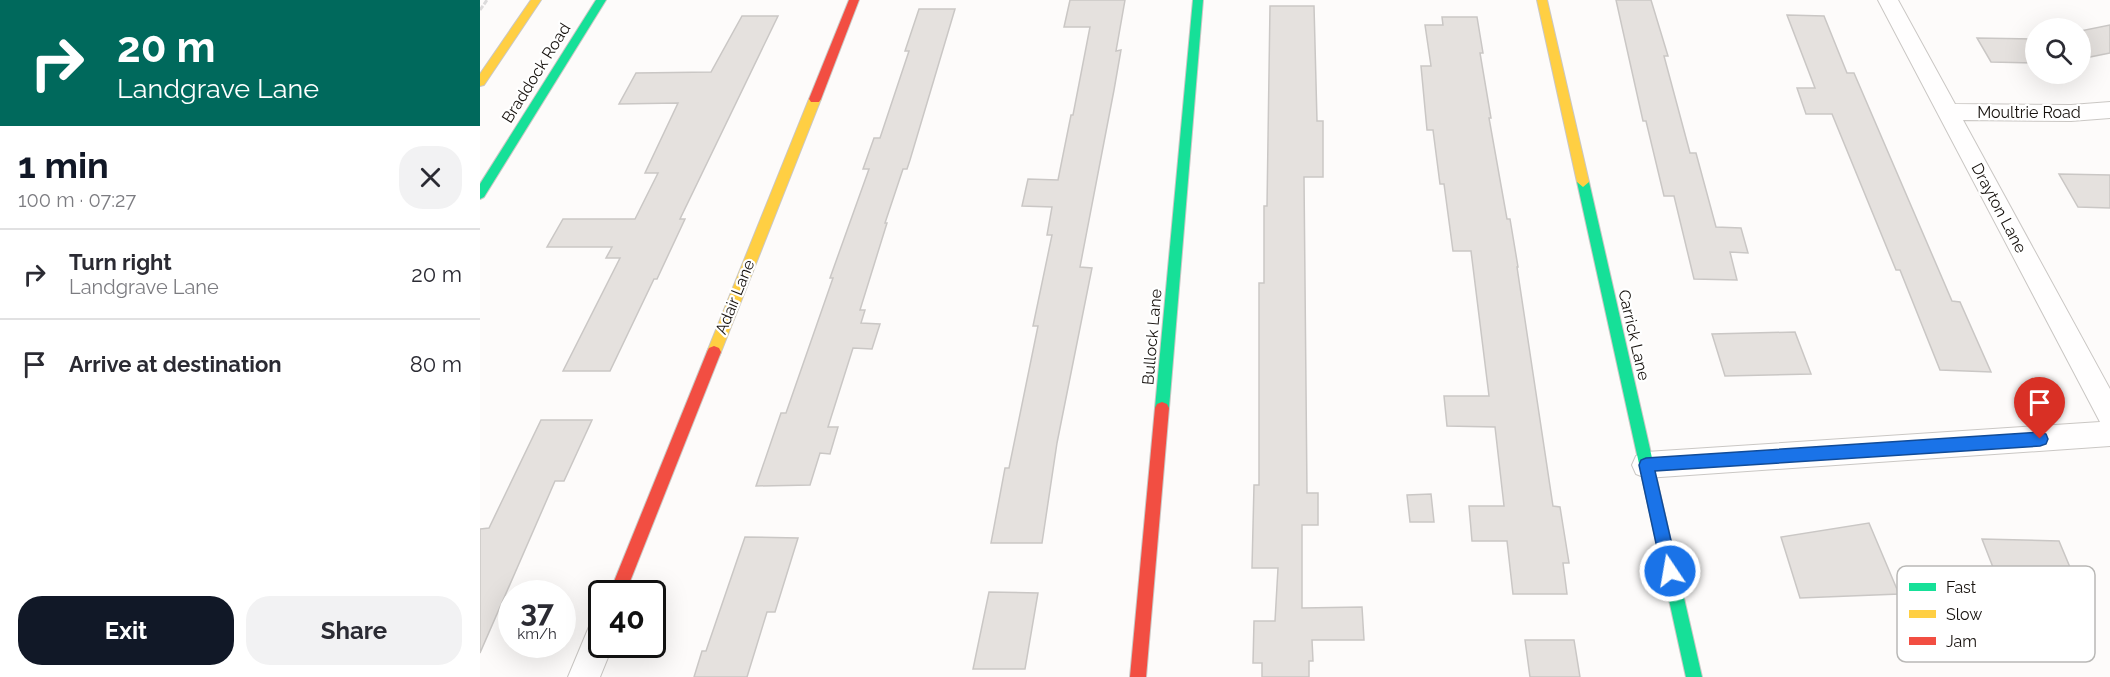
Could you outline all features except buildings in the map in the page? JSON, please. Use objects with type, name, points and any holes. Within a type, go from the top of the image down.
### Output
[{"type":"street","points":[[480,82],[536,0]]},
{"type":"street","name":"Braddock Road","points":[[480,194],[601,0]]},
{"type":"street","name":"Adair Lane","points":[[623,580],[854,0]]},
{"type":"street","name":"Bullock Lane","points":[[1138,677],[1198,0]]},
{"type":"street","name":"Carrick Lane","points":[[1542,0],[1694,677]]},
{"type":"street","name":"Drayton Lane","points":[[1888,0],[2110,415]]},
{"type":"street","name":"Moultrie Road","points":[[1947,112],[2110,110]]},
{"type":"street","points":[[1646,465],[2110,434]]},
{"type":"street","points":[[584,677],[592,658]]},
{"type":"path","points":[[480,10],[487,0]]},
{"type":"traffic: fast","points":[[480,194],[601,0]]},
{"type":"traffic: fast","points":[[1162,408],[1198,0]]},
{"type":"traffic: fast","points":[[1583,182],[1694,677]]},
{"type":"traffic: slow","points":[[480,82],[536,0]]},
{"type":"traffic: slow","points":[[1542,0],[1583,182]]},
{"type":"traffic: slow","points":[[714,352],[815,99]]},
{"type":"traffic: jam","points":[[815,99],[854,0]]},
{"type":"traffic: jam","points":[[623,580],[714,352]]},
{"type":"traffic: jam","points":[[1138,677],[1162,408]]},
{"type":"route","points":[[1670,571],[1646,465],[2040,439]]}]
